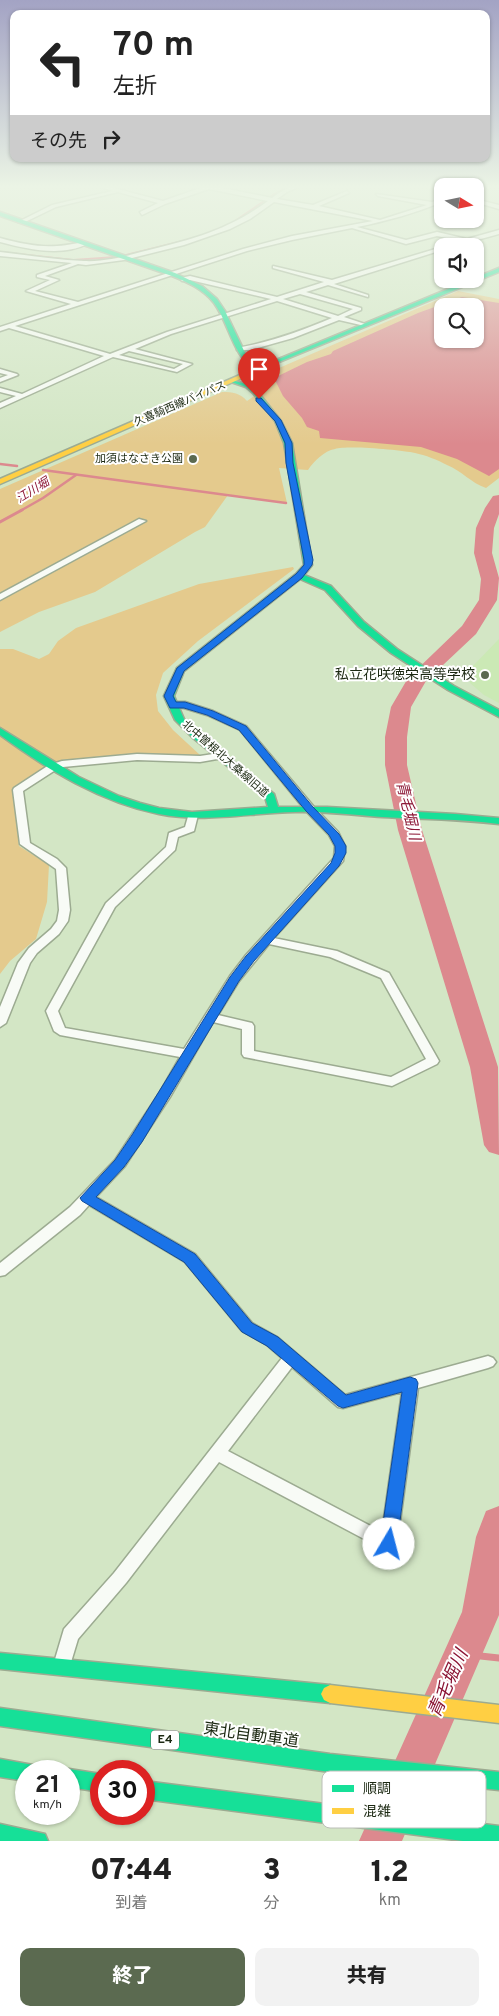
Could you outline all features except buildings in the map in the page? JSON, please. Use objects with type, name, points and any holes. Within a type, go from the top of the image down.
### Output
[{"type":"main road","points":[[164,272],[207,292],[216,302],[224,316],[246,364],[258,370]]},
{"type":"main road","name":"久喜騎西線バイパス","points":[[0,482],[363,324],[494,272]]},
{"type":"main road","points":[[233,380],[248,386],[255,392],[278,420],[288,443],[308,560],[305,570],[299,576],[328,588],[361,624],[413,664],[451,688],[499,714]]},
{"type":"main road","name":"北中曽根北大桑線旧道","points":[[274,810],[270,796],[220,756],[180,720],[168,696],[180,670],[299,576]]},
{"type":"main road","points":[[0,731],[52,767],[93,788],[132,804],[160,812],[193,815],[231,815],[274,810],[310,809],[386,814],[470,816],[499,821]]},
{"type":"main road","points":[[0,1660],[368,1698],[499,1714]]},
{"type":"main road","name":"東北自動車道","points":[[0,1717],[330,1763],[401,1771]]},
{"type":"main road","points":[[0,1768],[15,1770]]},
{"type":"main road","name":"東北自動車道","points":[[486,1781],[499,1782]]},
{"type":"main road","points":[[155,1791],[322,1813]]},
{"type":"main road","points":[[439,1828],[495,1835]]},
{"type":"main road","points":[[0,1834],[38,1841]]},
{"type":"street","points":[[50,272],[39,276],[56,280],[29,291],[78,304]]},
{"type":"street","points":[[0,329],[177,272]]},
{"type":"street","points":[[293,272],[329,282],[366,296]]},
{"type":"street","points":[[0,406],[129,349],[360,272]]},
{"type":"street","points":[[182,279],[190,278],[276,299],[363,324]]},
{"type":"street","points":[[239,349],[291,338],[359,309],[298,292]]},
{"type":"street","points":[[9,326],[112,356],[175,371],[189,364],[129,349]]},
{"type":"street","points":[[0,371],[15,374],[0,380]]},
{"type":"street","points":[[0,390],[23,396]]},
{"type":"street","points":[[0,597],[142,521]]},
{"type":"street","points":[[0,1271],[75,1211],[127,1153],[234,980],[339,859],[340,846],[338,840],[243,728],[210,713],[185,705],[173,706]]},
{"type":"street","points":[[0,1022],[8,1005],[13,986],[29,954],[57,928],[64,915],[61,868],[25,844],[18,790],[52,767],[137,757],[200,759],[220,756]]},
{"type":"street","points":[[187,1054],[60,1032],[52,1012],[110,905],[172,848],[173,835],[190,829],[193,815]]},
{"type":"street","points":[[210,1017],[248,1026],[248,1054],[392,1082],[432,1061],[385,976],[333,954],[267,940]]},
{"type":"street","points":[[87,1198],[190,1258],[247,1328],[272,1341],[343,1402],[488,1362]]},
{"type":"street","points":[[62,1666],[70,1635],[74,1629],[120,1578],[291,1357]]},
{"type":"street","points":[[217,1453],[389,1544],[410,1383]]},
{"type":"shaded area","name":"加須はなさき公園","points":[[458,291],[499,299],[499,478],[486,488],[452,468],[419,454],[362,448],[331,450],[313,463],[308,470],[279,468],[287,503],[228,495],[205,527],[95,592],[39,612],[0,632],[0,489],[222,392],[230,392],[242,396],[247,401],[263,390],[258,377],[434,301],[434,348],[484,348],[484,298],[442,298]]},
{"type":"shaded area","points":[[484,301],[499,303],[499,469],[489,476],[457,459],[421,447],[320,438],[319,431],[307,427],[302,418],[283,396],[274,378],[307,362],[331,354],[333,351],[434,307],[434,348],[484,348]]},
{"type":"shaded area","points":[[293,567],[294,569],[198,641],[163,673],[156,695],[158,711],[173,730],[200,755],[147,754],[61,760],[13,789],[19,846],[49,865],[47,902],[36,939],[10,961],[0,974],[0,649],[13,649],[39,659],[49,654],[58,641],[76,628],[199,584]]},
{"type":"shaded area","name":"私立花咲徳栄高等学校","points":[[499,639],[499,703],[484,695],[470,683],[472,667]]},
{"type":"waterway","points":[[0,464],[17,466]]},
{"type":"waterway","points":[[43,470],[286,503]]},
{"type":"waterway","name":"江川堀","points":[[20,511],[43,498],[76,475]]},
{"type":"waterway","name":"青毛堀川","points":[[499,500],[493,508],[485,528],[483,553],[490,579],[488,600],[469,630],[418,678],[401,707],[396,737],[396,765],[410,830],[484,1067],[499,1145]]},
{"type":"waterway","name":"江川堀","points":[[0,522],[22,510]]},
{"type":"waterway","name":"青毛堀川","points":[[411,1771],[481,1612],[494,1537],[499,1522]]},
{"type":"waterway","points":[[462,1654],[499,1658]]},
{"type":"waterway","name":"青毛堀川","points":[[380,1841],[386,1828]]},
{"type":"traffic: fast","points":[[168,272],[191,282],[207,292],[222,311],[243,356],[258,370]]},
{"type":"traffic: fast","points":[[272,363],[494,272]]},
{"type":"traffic: fast","points":[[233,381],[248,386],[255,392],[278,421],[288,443],[308,565],[299,576],[180,670],[169,696],[180,720],[195,735],[270,796],[274,810]]},
{"type":"traffic: fast","points":[[299,576],[328,588],[361,624],[394,651],[451,688],[499,714]]},
{"type":"traffic: fast","points":[[0,731],[75,779],[116,798],[158,811],[175,814],[209,815],[316,809],[499,821]]},
{"type":"traffic: fast","points":[[0,1661],[330,1694]]},
{"type":"traffic: fast","points":[[0,1717],[330,1763],[405,1771]]},
{"type":"traffic: fast","points":[[0,1768],[15,1770]]},
{"type":"traffic: fast","points":[[80,1780],[90,1781]]},
{"type":"traffic: fast","points":[[486,1780],[499,1781]]},
{"type":"traffic: fast","points":[[155,1791],[322,1813]]},
{"type":"traffic: fast","points":[[437,1828],[499,1836]]},
{"type":"traffic: fast","points":[[0,1834],[38,1841]]},
{"type":"traffic: slow","points":[[0,482],[272,363]]},
{"type":"traffic: slow","points":[[330,1694],[499,1714]]},
{"type":"place","name":"加須はなさき公園","points":[[193,459]]},
{"type":"place","name":"私立花咲徳栄高等学校","points":[[485,675]]},
{"type":"route","points":[[259,399],[278,420],[288,443],[308,565],[299,576],[180,670],[168,696],[173,706],[185,705],[231,721],[243,728],[310,809],[334,834],[340,846],[339,859],[250,958],[191,1048],[137,1138],[120,1163],[87,1198],[190,1258],[247,1328],[272,1341],[343,1402],[410,1383],[389,1544]]}]
